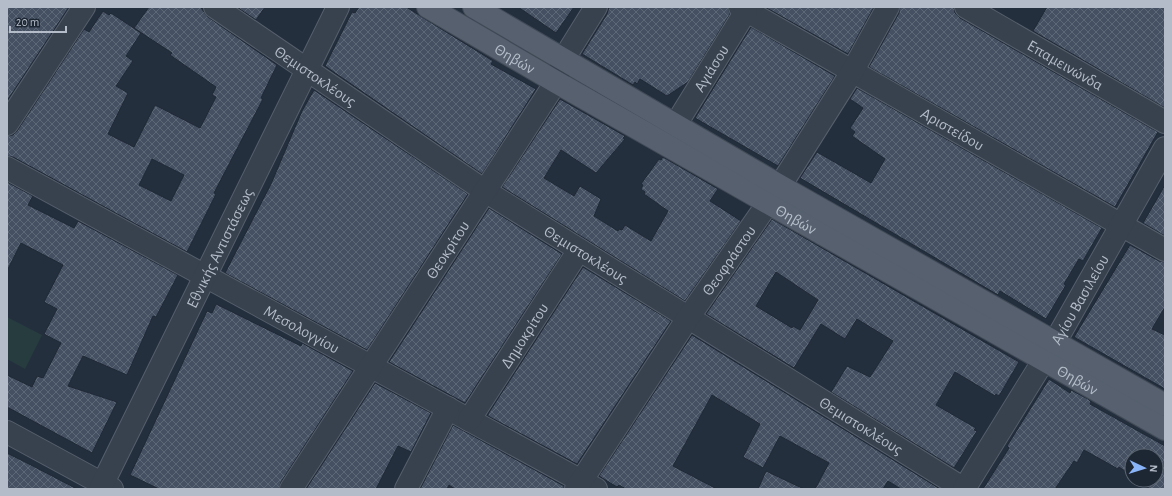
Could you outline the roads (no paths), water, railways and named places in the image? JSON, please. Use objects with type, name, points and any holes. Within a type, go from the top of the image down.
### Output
[{"type":"main road","name":"Θηβών","points":[[428,7],[556,82],[1165,430]]},
{"type":"main road","name":"Θηβών","points":[[474,7],[780,186],[1165,405]]},
{"type":"street","points":[[7,124],[84,7]]},
{"type":"street","name":"Θεμιστοκλέους","points":[[215,7],[485,191],[964,489]]},
{"type":"street","name":"Εθνικής Αντιστάσεως","points":[[105,487],[205,276],[338,7]]},
{"type":"street","name":"Θεοκρίτου","points":[[292,489],[556,82],[563,60],[596,7]]},
{"type":"street","name":"Θεοφράστου","points":[[584,486],[688,318],[780,186],[852,72],[888,7]]},
{"type":"street","name":"Επαμεινώνδα","points":[[966,7],[1165,122]]},
{"type":"street","name":"Αριστείδου","points":[[743,9],[1165,250]]},
{"type":"street","name":"Αγιάσου","points":[[676,124],[743,9]]},
{"type":"street","name":"Αγίου Βασιλείου","points":[[964,489],[1055,342],[1165,148]]},
{"type":"street","name":"Μεσολογγίου","points":[[7,168],[448,408],[584,486]]},
{"type":"street","name":"Δημοκρίτου","points":[[469,420],[578,250]]},
{"type":"street","points":[[406,489],[448,408]]},
{"type":"street","points":[[7,432],[105,487]]}]
